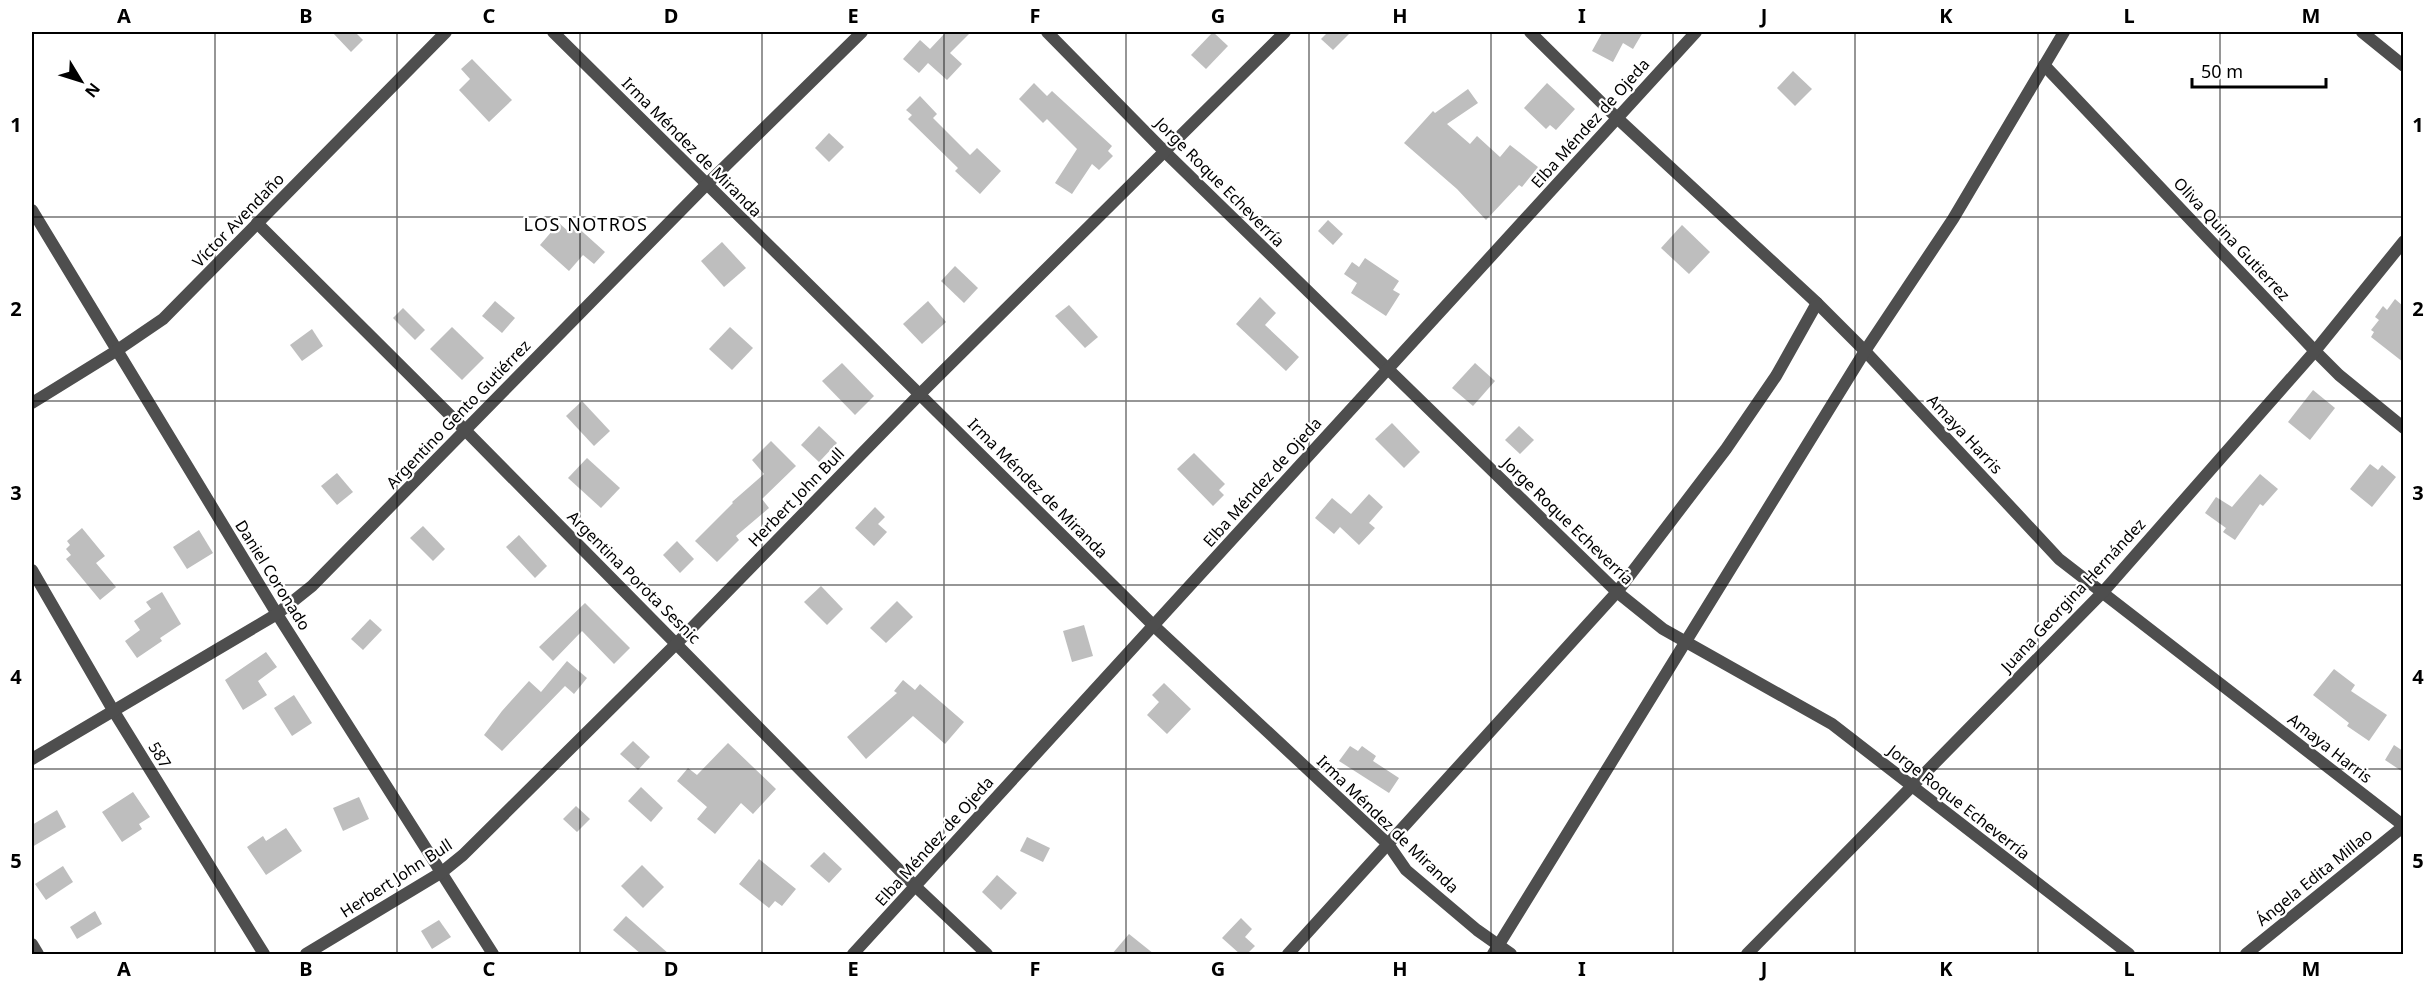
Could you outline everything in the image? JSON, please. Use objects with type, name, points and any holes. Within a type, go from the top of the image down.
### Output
[{"type":"street","name":"Víctor Avendaño","points":[[32,403],[163,319],[446,32]]},
{"type":"street","name":"Irma Méndez de Miranda","points":[[553,32],[1153,625],[1388,844],[1406,870],[1477,930],[1496,950],[1511,954]]},
{"type":"street","name":"Argentino Gento Gutiérrez","points":[[32,759],[277,614],[320,578],[707,184],[862,32]]},
{"type":"street","name":"Jorge Roque Echeverría","points":[[1047,32],[1165,152],[1387,369],[1617,592],[1648,619],[1832,724],[2129,954]]},
{"type":"street","name":"Herbert John Bull","points":[[306,954],[442,872],[463,855],[676,644],[919,395],[1285,32]]},
{"type":"street","name":"Amaya Harris","points":[[1530,32],[1617,118],[1866,351],[2059,560],[2403,826]]},
{"type":"street","name":"Elba Méndez de Ojeda","points":[[853,954],[1696,32]]},
{"type":"street","points":[[1496,950],[1866,351],[1953,219],[2064,32]]},
{"type":"street","points":[[2362,32],[2403,66]]},
{"type":"street","name":"Oliva Quina Gutierrez","points":[[2044,65],[2315,351],[2339,375],[2403,428]]},
{"type":"street","name":"Daniel Coronado","points":[[32,210],[277,614],[493,954]]},
{"type":"street","name":"Argentina Porota Sesnic","points":[[257,223],[465,430],[915,886],[987,954]]},
{"type":"street","name":"Juana Georgina Hernández","points":[[1747,954],[2103,592],[2315,351],[2403,241]]},
{"type":"street","points":[[1288,954],[1617,592],[1726,449],[1776,375],[1817,303]]},
{"type":"street","name":"587","points":[[32,570],[113,710],[264,954]]},
{"type":"street","name":"Ángela Edita Millao","points":[[2246,954],[2403,826]]},
{"type":"street","points":[[32,944],[38,954]]},
{"type":"building","points":[[332,32],[355,32],[363,40],[351,52]]},
{"type":"building","points":[[946,32],[971,32],[950,53],[962,64],[947,80],[928,63],[919,73],[903,59],[920,40],[930,49]]},
{"type":"building","points":[[1213,32],[1228,46],[1206,69],[1191,55]]},
{"type":"building","points":[[1328,32],[1351,32],[1333,50],[1321,39]]},
{"type":"building","points":[[1600,32],[1643,32],[1633,49],[1623,43],[1613,62],[1592,51],[1602,33]]},
{"type":"building","points":[[472,59],[512,100],[489,122],[459,90],[470,79],[461,69]]},
{"type":"building","points":[[1793,71],[1812,89],[1795,106],[1777,88]]},
{"type":"building","points":[[1034,83],[1047,96],[1052,91],[1112,146],[1108,151],[1113,156],[1099,170],[1092,164],[1072,194],[1055,183],[1077,149],[1047,119],[1043,123],[1019,99]]},
{"type":"building","points":[[1547,83],[1575,109],[1556,130],[1550,125],[1546,129],[1524,108]]},
{"type":"building","points":[[1468,89],[1478,103],[1447,124],[1470,144],[1477,136],[1500,157],[1510,145],[1538,167],[1522,187],[1519,185],[1486,220],[1457,189],[1404,143],[1433,111],[1435,113]]},
{"type":"building","points":[[920,96],[937,114],[933,118],[970,155],[977,148],[1001,171],[980,194],[955,171],[958,168],[908,119],[912,115],[906,110]]},
{"type":"building","points":[[829,133],[844,147],[829,162],[815,148]]},
{"type":"building","points":[[1328,220],[1343,234],[1333,245],[1318,231]]},
{"type":"building","points":[[559,223],[569,232],[575,225],[605,252],[594,264],[583,255],[569,271],[540,245]]},
{"type":"building","points":[[1682,225],[1710,252],[1689,274],[1661,248]]},
{"type":"building","points":[[722,242],[746,268],[724,287],[701,261]]},
{"type":"building","points":[[1365,258],[1399,281],[1393,290],[1400,294],[1386,316],[1351,293],[1357,283],[1344,274],[1352,262],[1359,267]]},
{"type":"building","points":[[955,266],[978,288],[964,303],[941,281]]},
{"type":"building","points":[[1260,297],[1276,313],[1265,325],[1299,357],[1286,371],[1236,324]]},
{"type":"building","points":[[2395,299],[2403,306],[2403,362],[2371,337],[2374,332],[2371,330],[2379,320],[2375,317],[2383,306],[2387,310]]},
{"type":"building","points":[[495,301],[515,318],[502,333],[482,316]]},
{"type":"building","points":[[928,301],[946,322],[922,344],[903,324]]},
{"type":"building","points":[[1069,305],[1098,337],[1085,348],[1055,316]]},
{"type":"building","points":[[403,308],[425,330],[415,340],[393,318]]},
{"type":"building","points":[[452,327],[484,358],[462,380],[430,349]]},
{"type":"building","points":[[730,327],[753,348],[732,370],[709,349]]},
{"type":"building","points":[[312,329],[323,346],[302,361],[290,345]]},
{"type":"building","points":[[842,363],[874,396],[855,415],[822,381]]},
{"type":"building","points":[[1475,363],[1495,381],[1473,406],[1452,388]]},
{"type":"building","points":[[2313,390],[2335,408],[2310,440],[2288,422]]},
{"type":"building","points":[[582,401],[610,431],[594,446],[566,416]]},
{"type":"building","points":[[1392,423],[1420,452],[1404,468],[1375,439]]},
{"type":"building","points":[[819,426],[837,443],[819,462],[801,445]]},
{"type":"building","points":[[1519,426],[1534,440],[1520,454],[1505,440]]},
{"type":"building","points":[[771,441],[796,466],[762,499],[769,508],[736,536],[739,540],[717,562],[695,541],[732,502],[764,474],[752,460]]},
{"type":"building","points":[[1194,453],[1225,484],[1219,490],[1224,495],[1213,506],[1177,469]]},
{"type":"building","points":[[587,458],[620,488],[601,508],[568,478]]},
{"type":"building","points":[[2370,464],[2378,470],[2382,465],[2396,477],[2372,507],[2350,489]]},
{"type":"building","points":[[337,473],[353,492],[337,505],[321,486]]},
{"type":"building","points":[[2260,474],[2278,489],[2263,506],[2260,504],[2235,540],[2223,532],[2226,528],[2205,513],[2216,497],[2232,507]]},
{"type":"building","points":[[1369,494],[1383,507],[1369,523],[1375,528],[1359,545],[1340,527],[1334,534],[1315,518],[1332,498],[1351,514]]},
{"type":"building","points":[[875,507],[885,517],[878,524],[887,532],[874,546],[855,528]]},
{"type":"building","points":[[423,526],[445,549],[433,561],[410,538]]},
{"type":"building","points":[[82,528],[105,556],[96,563],[116,587],[100,600],[66,559],[71,555],[66,549],[70,545],[67,541]]},
{"type":"building","points":[[199,530],[213,553],[187,569],[173,547]]},
{"type":"building","points":[[519,535],[547,566],[535,578],[506,547]]},
{"type":"building","points":[[677,541],[694,559],[680,573],[663,555]]},
{"type":"building","points":[[821,586],[843,609],[827,625],[804,602]]},
{"type":"building","points":[[162,592],[181,624],[160,638],[162,641],[137,658],[125,641],[140,630],[134,621],[151,609],[146,602]]},
{"type":"building","points":[[897,601],[913,617],[886,643],[870,628]]},
{"type":"building","points":[[585,603],[630,648],[614,664],[582,631],[553,661],[539,647]]},
{"type":"building","points":[[370,619],[382,630],[363,650],[351,639]]},
{"type":"building","points":[[1084,625],[1093,656],[1072,662],[1063,631]]},
{"type":"building","points":[[266,652],[277,667],[258,681],[267,695],[243,710],[225,680]]},
{"type":"building","points":[[567,661],[587,678],[574,694],[565,686],[502,751],[484,735],[529,681],[541,692]]},
{"type":"building","points":[[2334,669],[2355,685],[2351,691],[2387,715],[2369,741],[2347,726],[2349,723],[2313,695]]},
{"type":"building","points":[[903,680],[915,690],[920,684],[964,722],[945,744],[913,716],[866,759],[847,737],[897,693],[894,691]]},
{"type":"building","points":[[1164,683],[1191,709],[1167,734],[1147,715],[1159,702],[1152,695]]},
{"type":"building","points":[[294,695],[312,723],[292,736],[274,708]]},
{"type":"building","points":[[633,741],[650,757],[638,770],[620,754]]},
{"type":"building","points":[[728,743],[776,789],[753,814],[741,803],[715,834],[697,819],[707,807],[677,781],[688,768],[697,775]]},
{"type":"building","points":[[2394,745],[2403,751],[2403,772],[2385,760]]},
{"type":"building","points":[[1350,746],[1358,751],[1362,746],[1376,756],[1373,761],[1399,778],[1389,793],[1339,761]]},
{"type":"building","points":[[641,787],[663,808],[651,822],[628,801]]},
{"type":"building","points":[[133,792],[150,817],[139,824],[142,829],[122,842],[102,812]]},
{"type":"building","points":[[359,797],[369,819],[343,831],[333,808]]},
{"type":"building","points":[[576,806],[590,819],[577,832],[563,819]]},
{"type":"building","points":[[57,810],[66,827],[32,847],[32,825]]},
{"type":"building","points":[[286,828],[302,851],[266,875],[247,847],[263,836],[266,841]]},
{"type":"building","points":[[1027,837],[1050,848],[1043,862],[1020,851]]},
{"type":"building","points":[[824,852],[842,869],[829,883],[810,866]]},
{"type":"building","points":[[759,859],[796,889],[782,906],[775,901],[769,908],[739,884]]},
{"type":"building","points":[[642,865],[664,887],[643,908],[621,886]]},
{"type":"building","points":[[63,866],[73,882],[46,900],[35,884]]},
{"type":"building","points":[[997,875],[1017,893],[1001,910],[982,892]]},
{"type":"building","points":[[95,911],[102,924],[77,939],[70,927]]},
{"type":"building","points":[[626,916],[669,954],[641,954],[613,930]]},
{"type":"building","points":[[1241,918],[1252,929],[1245,937],[1255,946],[1247,954],[1240,954],[1222,938]]},
{"type":"building","points":[[439,920],[451,937],[432,949],[421,931]]},
{"type":"building","points":[[1129,934],[1154,954],[1112,954]]},
{"type":"district","name":"LOS NOTROS","points":[[586,224]]}]
